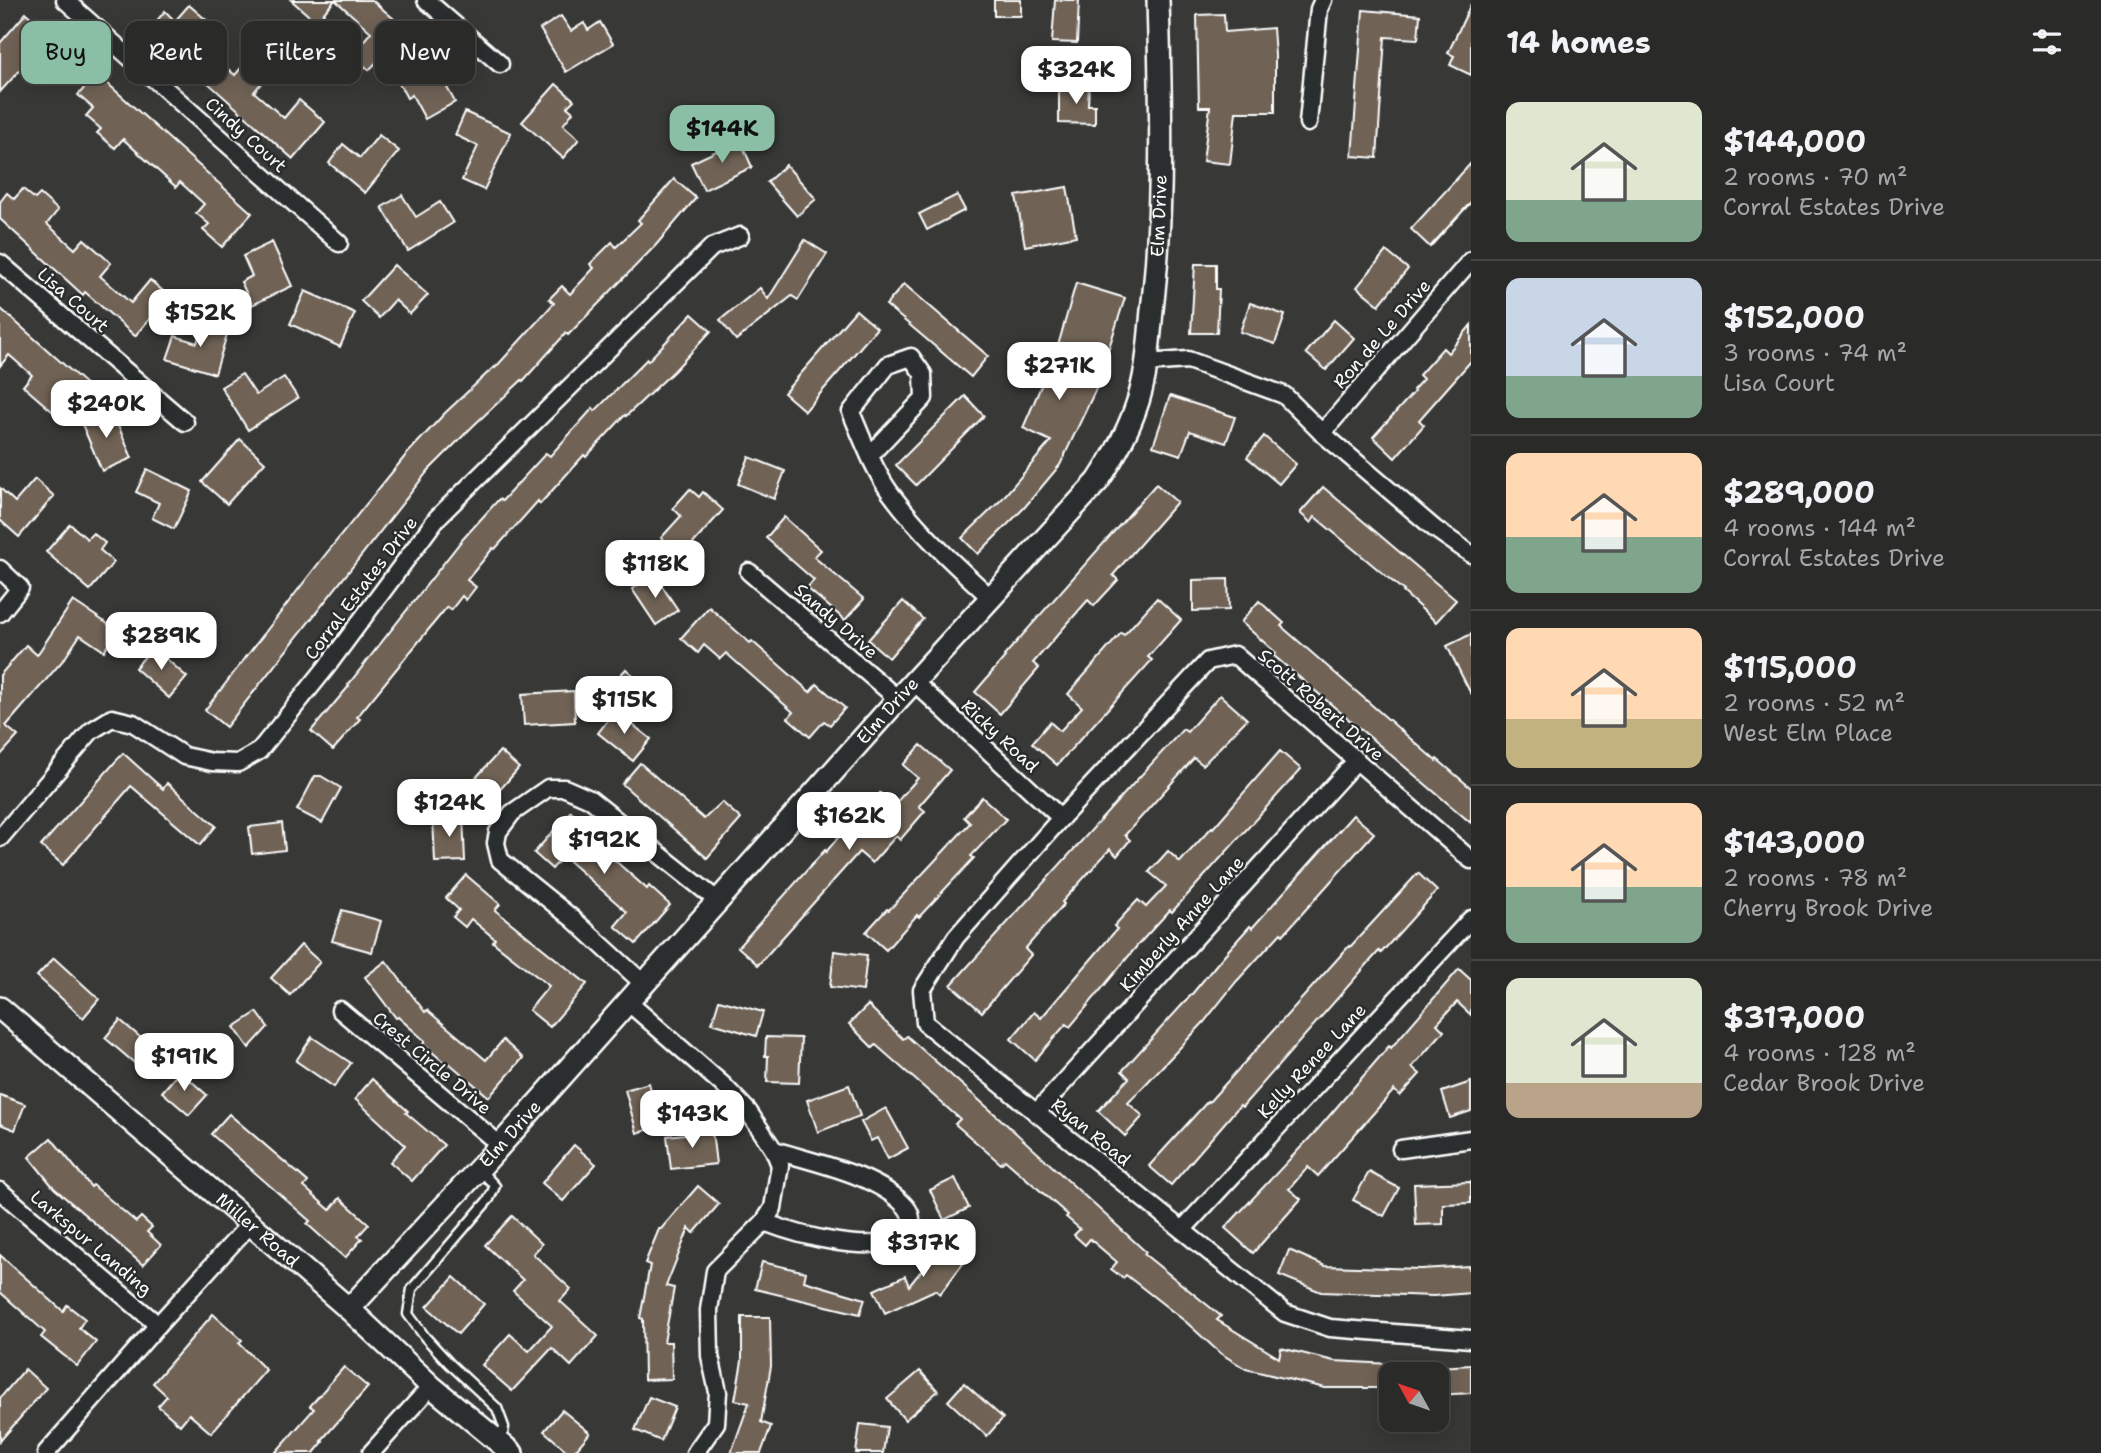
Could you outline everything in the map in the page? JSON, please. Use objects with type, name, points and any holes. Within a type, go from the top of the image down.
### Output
[{"type":"street","name":"Cindy Court","points":[[65,0],[340,243]]},
{"type":"street","points":[[426,0],[500,64]]},
{"type":"street","name":"Elm Drive","points":[[349,1309],[479,1169],[898,699],[1098,481],[1112,460],[1136,408],[1146,363],[1158,265],[1161,166],[1158,0]]},
{"type":"street","points":[[1308,122],[1319,9],[1323,0]]},
{"type":"street","name":"Corral Estates Drive","points":[[0,838],[91,731],[112,718],[133,723],[184,756],[212,762],[238,763],[260,751],[325,670],[437,518],[712,247],[740,236]]},
{"type":"street","name":"Ron de Le Drive","points":[[1322,433],[1471,260]]},
{"type":"street","name":"Lisa Court","points":[[0,263],[186,422]]},
{"type":"street","points":[[870,455],[925,398],[923,374],[911,357],[888,365],[851,412],[870,455],[888,489],[921,530],[991,598]]},
{"type":"street","points":[[1146,363],[1188,360],[1284,395],[1322,433],[1435,528],[1471,554]]},
{"type":"street","points":[[0,569],[20,588],[0,613]]},
{"type":"street","name":"Sandy Drive","points":[[749,572],[898,699]]},
{"type":"street","name":"Scott Robert Drive","points":[[1061,818],[1208,661],[1235,655],[1471,860]]},
{"type":"street","name":"Ricky Road","points":[[914,682],[1061,818]]},
{"type":"street","name":"Kimberly Anne Lane","points":[[1036,1112],[1356,761]]},
{"type":"street","points":[[644,984],[573,919],[500,860],[496,843],[498,832],[512,813],[548,788],[565,788],[590,799],[718,901]]},
{"type":"street","name":"Ryan Road","points":[[1061,818],[956,937],[922,990],[925,1023],[1285,1313],[1331,1328],[1471,1339]]},
{"type":"street","name":"Kelly Renee Lane","points":[[1182,1230],[1471,919]]},
{"type":"street","points":[[628,1002],[723,1085],[748,1111],[774,1150],[780,1165],[772,1208],[764,1222],[715,1271],[709,1310],[710,1356],[718,1392],[716,1423],[695,1453]]},
{"type":"street","name":"Miller Road","points":[[0,1008],[507,1449]]},
{"type":"street","name":"Crest Circle Drive","points":[[340,1010],[500,1145]]},
{"type":"street","points":[[1401,1149],[1471,1139]]},
{"type":"street","points":[[764,1222],[784,1230],[869,1244],[890,1243],[901,1238],[910,1227],[911,1219],[907,1208],[873,1184],[850,1173],[774,1150]]},
{"type":"street","name":"Larkspur Landing","points":[[0,1191],[158,1325]]},
{"type":"street","points":[[46,1453],[250,1224]]},
{"type":"street","points":[[371,1453],[432,1386]]},
{"type":"lane","points":[[479,1169],[495,1186],[489,1199],[412,1289],[408,1314],[441,1354],[497,1408],[504,1427],[507,1449]]},
{"type":"building","points":[[291,0],[335,0],[315,21]]},
{"type":"building","points":[[335,0],[372,0],[396,21],[375,21],[375,64],[369,70],[361,63],[361,44],[371,32]]},
{"type":"building","points":[[994,0],[1021,0],[1021,16],[994,16]]},
{"type":"building","points":[[1055,0],[1079,0],[1077,43],[1052,42]]},
{"type":"building","points":[[1471,4],[1471,75],[1450,65],[1454,56],[1448,53]]},
{"type":"building","points":[[189,5],[208,21],[175,21]]},
{"type":"building","points":[[1363,10],[1420,15],[1418,39],[1385,37],[1377,158],[1352,156]]},
{"type":"building","points":[[165,11],[175,21],[157,21]]},
{"type":"building","points":[[26,13],[35,21],[21,21],[21,69],[0,92],[0,43]]},
{"type":"building","points":[[1224,14],[1225,32],[1273,28],[1275,55],[1275,112],[1236,112],[1230,164],[1203,161],[1210,107],[1199,107],[1197,15]]},
{"type":"building","points":[[561,16],[571,31],[584,23],[588,30],[600,22],[613,44],[566,72],[540,29]]},
{"type":"building","points":[[227,68],[235,75],[241,68],[241,84],[261,84],[254,92],[284,118],[299,100],[325,122],[293,159],[209,84],[227,84]]},
{"type":"building","points":[[88,84],[108,84],[252,213],[222,247],[203,230],[209,224],[196,213],[204,204],[180,182],[176,187],[123,139],[115,148],[97,133],[101,129],[86,116],[93,108],[78,95]]},
{"type":"building","points":[[399,84],[445,84],[455,102],[425,119],[412,95],[407,98]]},
{"type":"building","points":[[556,84],[574,100],[567,107],[573,112],[563,125],[579,139],[563,158],[522,122]]},
{"type":"building","points":[[1059,86],[1089,86],[1088,105],[1095,105],[1095,124],[1059,123]]},
{"type":"building","points":[[465,112],[511,133],[484,190],[462,180],[478,146],[455,135]]},
{"type":"building","points":[[379,135],[399,151],[365,193],[329,163],[343,144],[360,158]]},
{"type":"building","points":[[740,140],[752,167],[704,190],[691,163]]},
{"type":"building","points":[[1471,163],[1471,202],[1430,247],[1411,229]]},
{"type":"building","points":[[786,165],[816,199],[797,216],[767,182]]},
{"type":"building","points":[[674,179],[696,198],[656,245],[568,335],[566,333],[523,381],[428,471],[226,727],[205,710],[406,455],[445,413],[495,368],[554,303],[549,299],[562,286],[570,294],[594,268],[590,264],[612,242],[616,247],[641,223],[638,220]]},
{"type":"building","points":[[1067,187],[1076,236],[1025,246],[1016,196]]},
{"type":"building","points":[[23,189],[35,199],[40,194],[58,210],[47,224],[75,249],[84,239],[111,263],[100,276],[131,303],[150,280],[169,296],[135,336],[85,292],[83,295],[0,219],[0,202],[7,193],[14,199]]},
{"type":"building","points":[[402,195],[416,217],[440,202],[453,223],[408,251],[382,207]]},
{"type":"building","points":[[957,195],[965,210],[927,230],[919,214]]},
{"type":"building","points":[[805,240],[827,254],[798,300],[792,296],[736,340],[720,320],[760,288],[768,299]]},
{"type":"building","points":[[272,242],[292,286],[252,305],[241,282],[252,276],[243,256]]},
{"type":"building","points":[[1386,251],[1408,269],[1379,305],[1357,287]]},
{"type":"building","points":[[1195,264],[1216,264],[1216,289],[1219,289],[1217,333],[1191,333]]},
{"type":"building","points":[[394,265],[428,295],[410,314],[395,300],[379,318],[361,301]]},
{"type":"building","points":[[1076,283],[1125,298],[1095,391],[1060,465],[1024,508],[978,554],[962,538],[1001,500],[1051,441],[1023,428],[1057,349]]},
{"type":"building","points":[[904,284],[988,356],[971,377],[886,305]]},
{"type":"building","points":[[305,291],[355,313],[340,347],[290,324]]},
{"type":"building","points":[[1250,303],[1285,315],[1275,344],[1240,332]]},
{"type":"building","points":[[0,308],[87,385],[59,417],[23,386],[32,375],[9,355],[0,366]]},
{"type":"building","points":[[856,310],[877,328],[805,411],[784,393]]},
{"type":"building","points":[[692,314],[711,331],[674,371],[625,415],[586,457],[584,455],[540,504],[538,501],[495,549],[493,548],[467,580],[476,587],[466,600],[462,596],[451,610],[447,607],[333,750],[311,731],[462,540],[499,499],[502,501],[546,453],[550,456],[593,408],[595,411],[647,359],[648,361]]},
{"type":"building","points":[[1334,320],[1354,338],[1326,370],[1306,353]]},
{"type":"building","points":[[203,323],[228,331],[215,374],[167,359],[175,336],[197,343]]},
{"type":"building","points":[[1471,325],[1471,361],[1419,420],[1424,425],[1395,458],[1373,437],[1414,392],[1423,379],[1419,375],[1443,348],[1448,353]]},
{"type":"building","points":[[242,374],[256,395],[284,377],[298,398],[248,430],[221,387]]},
{"type":"building","points":[[965,396],[984,416],[916,485],[896,465]]},
{"type":"building","points":[[1170,396],[1235,417],[1226,443],[1190,431],[1181,455],[1153,446]]},
{"type":"building","points":[[111,409],[132,458],[102,471],[81,422]]},
{"type":"building","points":[[1264,436],[1296,464],[1279,484],[1247,457]]},
{"type":"building","points":[[240,439],[265,462],[227,504],[202,482]]},
{"type":"building","points":[[749,457],[785,471],[774,499],[738,484]]},
{"type":"building","points":[[147,469],[192,491],[174,529],[152,518],[159,503],[136,492]]},
{"type":"building","points":[[35,479],[54,496],[19,537],[0,520],[0,488],[15,502]]},
{"type":"building","points":[[1156,484],[1177,502],[1113,575],[1118,580],[1094,606],[1088,600],[1033,663],[1039,668],[1000,714],[975,692]]},
{"type":"building","points":[[1323,487],[1456,600],[1436,622],[1404,591],[1315,517],[1311,523],[1300,513]]},
{"type":"building","points":[[690,489],[699,497],[703,492],[723,510],[682,556],[661,538],[681,516],[673,508]]},
{"type":"building","points":[[784,517],[821,550],[814,557],[864,599],[845,620],[807,588],[814,580],[766,538]]},
{"type":"building","points":[[70,524],[87,539],[93,533],[105,543],[100,550],[114,562],[90,590],[46,552]]},
{"type":"building","points":[[654,574],[678,610],[656,625],[632,589]]},
{"type":"building","points":[[1228,579],[1229,610],[1193,611],[1193,580]]},
{"type":"building","points":[[1157,598],[1181,620],[1148,657],[1152,660],[1057,765],[1032,743],[1050,722],[1060,731],[1082,707],[1068,694],[1121,633],[1124,635]]},
{"type":"building","points":[[73,601],[117,630],[104,651],[80,635],[65,658],[6,726],[18,736],[0,756],[0,675],[26,645],[37,655]]},
{"type":"building","points":[[903,601],[923,619],[889,658],[868,640]]},
{"type":"building","points":[[1259,601],[1284,623],[1281,626],[1436,761],[1437,759],[1471,788],[1471,823],[1273,655],[1276,653],[1241,622]]},
{"type":"building","points":[[709,607],[810,692],[817,684],[845,708],[830,725],[824,721],[810,737],[788,718],[793,712],[726,653],[720,659],[704,645],[698,653],[681,638]]},
{"type":"building","points":[[1471,634],[1471,694],[1447,646]]},
{"type":"building","points":[[153,647],[187,677],[169,698],[135,668]]},
{"type":"building","points":[[626,669],[640,681],[625,697],[611,685]]},
{"type":"building","points":[[574,691],[575,722],[524,725],[522,694]]},
{"type":"building","points":[[1220,695],[1247,719],[1203,765],[1194,758],[1125,835],[1130,840],[1117,856],[1110,849],[1062,902],[1064,904],[1025,949],[1031,955],[982,1012],[951,985],[1183,729],[1187,732]]},
{"type":"building","points":[[615,711],[651,739],[633,761],[598,733]]},
{"type":"building","points":[[921,745],[950,770],[919,806],[925,811],[900,840],[896,836],[872,863],[859,852],[758,965],[738,947],[880,793],[894,805],[918,778],[903,765]]},
{"type":"building","points":[[500,751],[519,768],[483,809],[463,792]]},
{"type":"building","points":[[1280,751],[1301,769],[1172,912],[1170,910],[1137,946],[1070,1027],[1066,1024],[1035,1060],[1011,1039],[1034,1012],[1041,1018],[1117,929],[1114,926],[1138,900],[1146,907],[1166,886],[1149,872],[1168,851],[1180,862]]},
{"type":"building","points":[[123,753],[163,789],[167,783],[216,826],[200,845],[131,786],[63,865],[41,846]]},
{"type":"building","points":[[640,763],[704,819],[722,802],[741,819],[707,858],[622,784]]},
{"type":"building","points":[[315,776],[321,776],[341,788],[322,823],[297,810]]},
{"type":"building","points":[[982,797],[1006,819],[971,856],[974,858],[886,950],[866,932],[970,823],[964,817]]},
{"type":"building","points":[[571,811],[589,827],[584,833],[647,889],[649,886],[670,905],[636,944],[615,926],[627,912],[563,856],[552,869],[534,853]]},
{"type":"building","points":[[1353,815],[1374,833],[1128,1103],[1143,1116],[1125,1136],[1098,1111],[1129,1078],[1122,1071],[1250,926],[1252,928]]},
{"type":"building","points":[[463,816],[465,861],[435,862],[433,818]]},
{"type":"building","points":[[282,823],[285,850],[252,854],[249,827]]},
{"type":"building","points":[[1418,873],[1437,891],[1381,953],[1379,951],[1171,1185],[1149,1166]]},
{"type":"building","points":[[466,875],[500,904],[495,910],[587,984],[550,1027],[529,1010],[549,986],[493,942],[495,939],[471,919],[465,927],[453,917],[459,910],[446,898]]},
{"type":"building","points":[[342,910],[381,921],[372,952],[332,941]]},
{"type":"building","points":[[301,945],[320,962],[290,995],[271,978]]},
{"type":"building","points":[[834,951],[867,955],[863,991],[830,987]]},
{"type":"building","points":[[54,958],[99,999],[83,1018],[37,976]]},
{"type":"building","points":[[386,961],[425,1012],[427,1010],[486,1060],[503,1040],[523,1058],[489,1097],[449,1063],[447,1065],[423,1044],[425,1041],[396,1018],[365,977]]},
{"type":"building","points":[[1459,969],[1471,980],[1471,1015],[1457,1002],[1437,1024],[1444,1031],[1412,1067],[1420,1074],[1400,1096],[1394,1090],[1318,1176],[1308,1167],[1289,1189],[1301,1199],[1253,1253],[1225,1228],[1318,1129]]},
{"type":"building","points":[[719,1000],[763,1012],[756,1036],[712,1023]]},
{"type":"building","points":[[868,1005],[903,1039],[907,1036],[1146,1252],[1144,1254],[1221,1316],[1217,1320],[1279,1358],[1281,1348],[1334,1361],[1379,1363],[1379,1388],[1325,1388],[1246,1369],[1220,1353],[1186,1322],[1126,1275],[1123,1278],[1111,1269],[1117,1262],[1090,1239],[1085,1245],[1074,1235],[1080,1229],[1066,1217],[1068,1215],[1005,1160],[1001,1164],[955,1124],[960,1119],[876,1045],[873,1048],[849,1024]]},
{"type":"building","points":[[257,1012],[268,1027],[249,1048],[234,1027]]},
{"type":"building","points":[[120,1020],[153,1048],[138,1066],[105,1038]]},
{"type":"building","points":[[312,1037],[351,1063],[334,1087],[296,1061]]},
{"type":"building","points":[[766,1037],[801,1038],[799,1083],[767,1082]]},
{"type":"building","points":[[180,1071],[207,1095],[189,1115],[162,1092]]},
{"type":"building","points":[[372,1079],[444,1145],[412,1181],[390,1162],[405,1145],[355,1099]]},
{"type":"building","points":[[1471,1082],[1471,1111],[1450,1118],[1442,1092]]},
{"type":"building","points":[[649,1083],[661,1126],[637,1133],[625,1090]]},
{"type":"building","points":[[849,1085],[860,1116],[818,1132],[807,1100]]},
{"type":"building","points":[[0,1095],[25,1104],[15,1130],[0,1124]]},
{"type":"building","points":[[886,1108],[908,1148],[888,1159],[877,1138],[871,1141],[861,1122]]},
{"type":"building","points":[[229,1114],[308,1182],[304,1187],[330,1210],[340,1198],[369,1224],[358,1236],[362,1239],[345,1258],[307,1224],[310,1221],[211,1134]]},
{"type":"building","points":[[712,1131],[716,1164],[671,1169],[667,1136]]},
{"type":"building","points":[[51,1138],[91,1187],[93,1185],[136,1222],[141,1217],[152,1227],[147,1232],[161,1245],[143,1265],[54,1188],[29,1157]]},
{"type":"building","points":[[574,1145],[596,1164],[563,1201],[542,1183]]},
{"type":"building","points":[[1369,1172],[1399,1188],[1384,1216],[1353,1200]]},
{"type":"building","points":[[955,1178],[969,1208],[944,1220],[930,1190]]},
{"type":"building","points":[[1471,1182],[1471,1203],[1443,1204],[1443,1224],[1416,1225],[1414,1184]]},
{"type":"building","points":[[698,1186],[719,1204],[694,1233],[689,1228],[666,1286],[674,1288],[664,1342],[671,1342],[672,1379],[644,1380],[643,1319],[640,1318],[650,1265],[645,1263],[659,1229]]},
{"type":"building","points":[[512,1216],[542,1244],[533,1254],[571,1289],[560,1301],[598,1336],[571,1366],[552,1348],[512,1391],[482,1365],[510,1334],[529,1351],[552,1326],[513,1291],[523,1280],[485,1245]]},
{"type":"building","points":[[946,1240],[968,1257],[940,1294],[935,1290],[885,1313],[874,1290],[905,1276],[909,1286]]},
{"type":"building","points":[[1289,1250],[1325,1266],[1421,1269],[1469,1266],[1471,1293],[1434,1296],[1321,1292],[1279,1275]]},
{"type":"building","points":[[0,1255],[63,1311],[67,1305],[85,1319],[79,1328],[96,1342],[77,1366],[41,1337],[45,1332],[0,1292]]},
{"type":"building","points":[[762,1262],[806,1272],[804,1281],[865,1299],[860,1314],[755,1289]]},
{"type":"building","points":[[454,1277],[484,1304],[458,1334],[427,1307]]},
{"type":"building","points":[[213,1314],[242,1340],[239,1343],[266,1370],[211,1433],[189,1414],[180,1425],[158,1406],[167,1396],[153,1383]]},
{"type":"building","points":[[742,1317],[770,1317],[771,1366],[761,1422],[771,1426],[761,1453],[731,1453],[749,1403],[735,1400],[742,1361]]},
{"type":"building","points":[[1471,1365],[1471,1393],[1449,1394],[1449,1366]]},
{"type":"building","points":[[344,1367],[368,1387],[321,1441],[323,1442],[314,1453],[275,1453],[314,1409],[310,1406]]},
{"type":"building","points":[[25,1369],[46,1388],[0,1441],[0,1398]]},
{"type":"building","points":[[920,1371],[938,1391],[905,1420],[887,1399]]},
{"type":"building","points":[[964,1383],[1003,1418],[987,1436],[948,1401]]},
{"type":"building","points":[[649,1397],[675,1407],[661,1441],[635,1430]]},
{"type":"building","points":[[562,1410],[590,1433],[573,1453],[569,1453],[544,1431]]},
{"type":"building","points":[[860,1424],[887,1427],[883,1453],[856,1453]]}]
